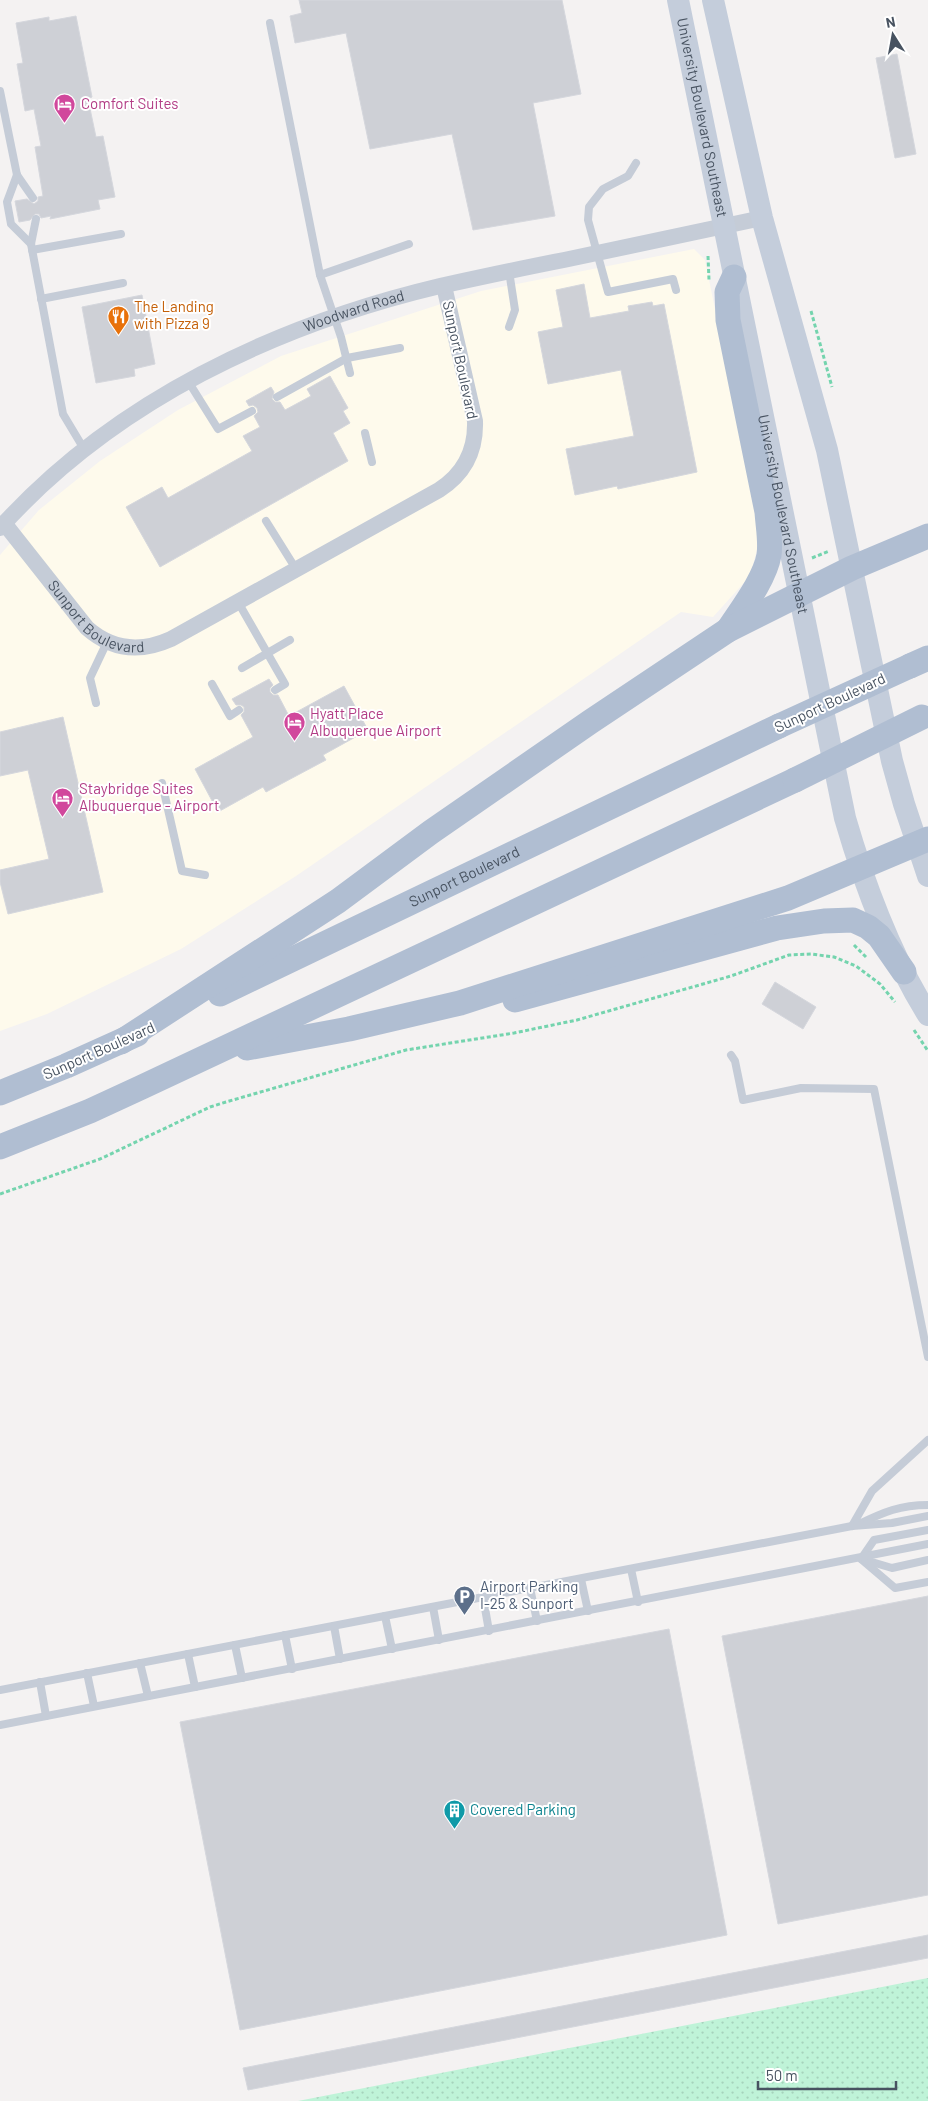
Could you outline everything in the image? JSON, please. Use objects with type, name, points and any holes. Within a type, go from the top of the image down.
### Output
[{"type":"main road","name":"University Boulevard Southeast","points":[[678,0],[801,594],[836,779],[870,897],[904,972],[928,1015]]},
{"type":"main road","points":[[713,0],[762,218],[827,450],[892,761],[922,841],[928,876]]},
{"type":"main road","points":[[728,630],[762,572],[768,558],[770,541],[767,512],[728,320],[727,292],[734,277]]},
{"type":"main road","points":[[121,1042],[338,901],[439,826],[728,630],[852,568],[928,536]]},
{"type":"main road","name":"Sunport Boulevard","points":[[0,1093],[121,1042],[779,726],[919,662]]},
{"type":"main road","points":[[0,1147],[90,1111],[795,780],[925,716]]},
{"type":"main road","points":[[212,1054],[350,1029],[460,1004],[788,898],[922,841]]},
{"type":"main road","points":[[460,1004],[521,1000],[777,928],[824,921],[853,920],[868,927],[879,936],[904,972]]},
{"type":"street","name":"Woodward Road","points":[[2,525],[37,490],[84,449],[141,408],[188,381],[236,357],[334,318],[444,286],[762,218]]},
{"type":"street","name":"Sunport Boulevard","points":[[2,525],[87,628],[106,642],[132,649],[158,645],[238,602],[439,490],[458,475],[465,465],[474,443],[474,421],[444,286]]},
{"type":"lane","points":[[270,23],[320,275],[350,373]]},
{"type":"lane","points":[[0,91],[17,175],[33,198]]},
{"type":"lane","points":[[636,163],[628,176],[603,189],[589,207],[588,220],[608,292],[673,280],[676,290]]},
{"type":"lane","points":[[17,175],[8,202],[11,224],[31,247]]},
{"type":"lane","points":[[36,219],[31,247],[63,414],[84,449]]},
{"type":"lane","points":[[31,247],[121,234]]},
{"type":"lane","points":[[320,275],[409,244]]},
{"type":"lane","points":[[509,272],[515,310],[509,327]]},
{"type":"lane","points":[[41,299],[123,283]]},
{"type":"lane","points":[[277,397],[346,358],[400,348]]},
{"type":"lane","points":[[188,381],[218,429],[252,411]]},
{"type":"lane","points":[[365,433],[372,462]]},
{"type":"lane","points":[[266,521],[296,569]]},
{"type":"lane","points":[[238,602],[285,684],[275,690]]},
{"type":"lane","points":[[242,668],[290,640]]},
{"type":"lane","points":[[96,703],[90,678],[106,642]]},
{"type":"lane","points":[[212,684],[230,716],[239,710]]},
{"type":"lane","points":[[162,783],[182,871],[205,874]]},
{"type":"lane","points":[[731,1055],[735,1062],[743,1100],[801,1088],[874,1089],[928,1357]]},
{"type":"lane","points":[[852,1526],[872,1491],[928,1440]]},
{"type":"lane","points":[[852,1526],[894,1508],[928,1505]]},
{"type":"lane","points":[[0,1690],[852,1526],[892,1523],[928,1516]]},
{"type":"lane","points":[[861,1559],[874,1540],[928,1530]]},
{"type":"lane","points":[[0,1724],[861,1559],[928,1544]]},
{"type":"lane","points":[[861,1559],[892,1568],[928,1560]]},
{"type":"lane","points":[[861,1559],[896,1588],[928,1582]]},
{"type":"lane","points":[[631,1569],[638,1602]]},
{"type":"lane","points":[[581,1578],[588,1611]]},
{"type":"lane","points":[[530,1588],[537,1621]]},
{"type":"lane","points":[[483,1597],[489,1630]]},
{"type":"lane","points":[[433,1607],[439,1640]]},
{"type":"lane","points":[[385,1616],[392,1649]]},
{"type":"lane","points":[[334,1626],[340,1659]]},
{"type":"lane","points":[[285,1636],[292,1668]]},
{"type":"lane","points":[[236,1645],[242,1678]]},
{"type":"lane","points":[[188,1654],[195,1687]]},
{"type":"lane","points":[[140,1663],[148,1696]]},
{"type":"lane","points":[[87,1673],[94,1706]]},
{"type":"lane","points":[[40,1682],[46,1716]]},
{"type":"path","points":[[811,310],[834,392]]},
{"type":"path","points":[[812,559],[837,547]]},
{"type":"path","points":[[0,1194],[100,1158],[202,1111],[226,1102],[406,1050],[514,1034],[577,1020],[731,976],[789,956],[811,954],[834,957],[856,966],[880,984],[900,1008]]},
{"type":"shaded area","points":[[694,249],[705,260],[756,512],[760,538],[750,576],[713,617],[681,612],[296,876],[181,949],[47,1014],[0,1031],[0,555],[39,510],[100,461],[178,410],[281,356],[481,291]]},
{"type":"green space","points":[[928,1978],[928,2101],[298,2101]]},
{"type":"building","points":[[299,0],[562,0],[581,94],[533,103],[555,216],[473,230],[452,134],[370,149],[346,33],[295,43],[290,16],[302,13]]},
{"type":"building","name":"Comfort Suites","points":[[76,16],[92,97],[88,99],[96,137],[103,136],[115,197],[98,200],[100,209],[50,219],[51,216],[41,218],[39,214],[35,214],[30,220],[19,222],[15,201],[27,199],[34,204],[38,201],[38,197],[43,196],[35,147],[41,146],[34,109],[25,111],[17,64],[23,63],[16,23],[49,17],[49,21]]},
{"type":"building","points":[[897,54],[916,154],[895,158],[876,58]]},
{"type":"building","points":[[584,284],[590,318],[629,311],[628,306],[652,302],[653,306],[664,304],[697,472],[618,489],[617,486],[575,495],[566,449],[634,436],[621,370],[548,384],[538,332],[563,327],[556,290]]},
{"type":"building","name":"The Landing with Pizza 9","points":[[142,295],[155,364],[134,369],[135,376],[96,383],[82,307]]},
{"type":"building","points":[[330,376],[348,408],[343,411],[350,423],[333,433],[348,461],[160,567],[126,507],[162,487],[168,498],[252,451],[243,436],[260,427],[254,416],[258,412],[257,408],[253,405],[249,406],[246,401],[271,387],[274,392],[272,399],[275,402],[280,402],[285,410],[311,396],[307,389]]},
{"type":"building","name":"Hyatt Place Albuquerque Airport","points":[[269,679],[273,685],[270,688],[270,692],[273,695],[278,695],[289,716],[344,686],[368,730],[323,755],[326,760],[266,792],[263,787],[218,812],[195,769],[253,737],[241,715],[244,712],[244,707],[236,705],[232,699]]},
{"type":"building","name":"Staybridge Suites Albuquerque - Airport","points":[[63,717],[103,892],[8,914],[0,882],[0,870],[49,859],[28,770],[0,776],[0,732]]},
{"type":"building","points":[[775,982],[816,1007],[803,1029],[762,1004]]},
{"type":"building","points":[[928,1596],[928,1895],[778,1924],[722,1636]]},
{"type":"building","name":"Covered Parking","points":[[669,1629],[727,1935],[240,2030],[180,1722]]},
{"type":"building","points":[[928,1935],[928,1958],[248,2090],[243,2068]]},
{"type":"place","name":"Comfort Suites","points":[[65,123]]},
{"type":"place","name":"The Landing with Pizza 9","points":[[118,335]]},
{"type":"place","name":"Hyatt Place Albuquerque Airport","points":[[294,742]]},
{"type":"place","name":"Staybridge Suites Albuquerque - Airport","points":[[63,817]]},
{"type":"place","name":"Airport Parking I-25 & Sunport","points":[[464,1615]]},
{"type":"place","name":"Covered Parking","points":[[454,1829]]}]
